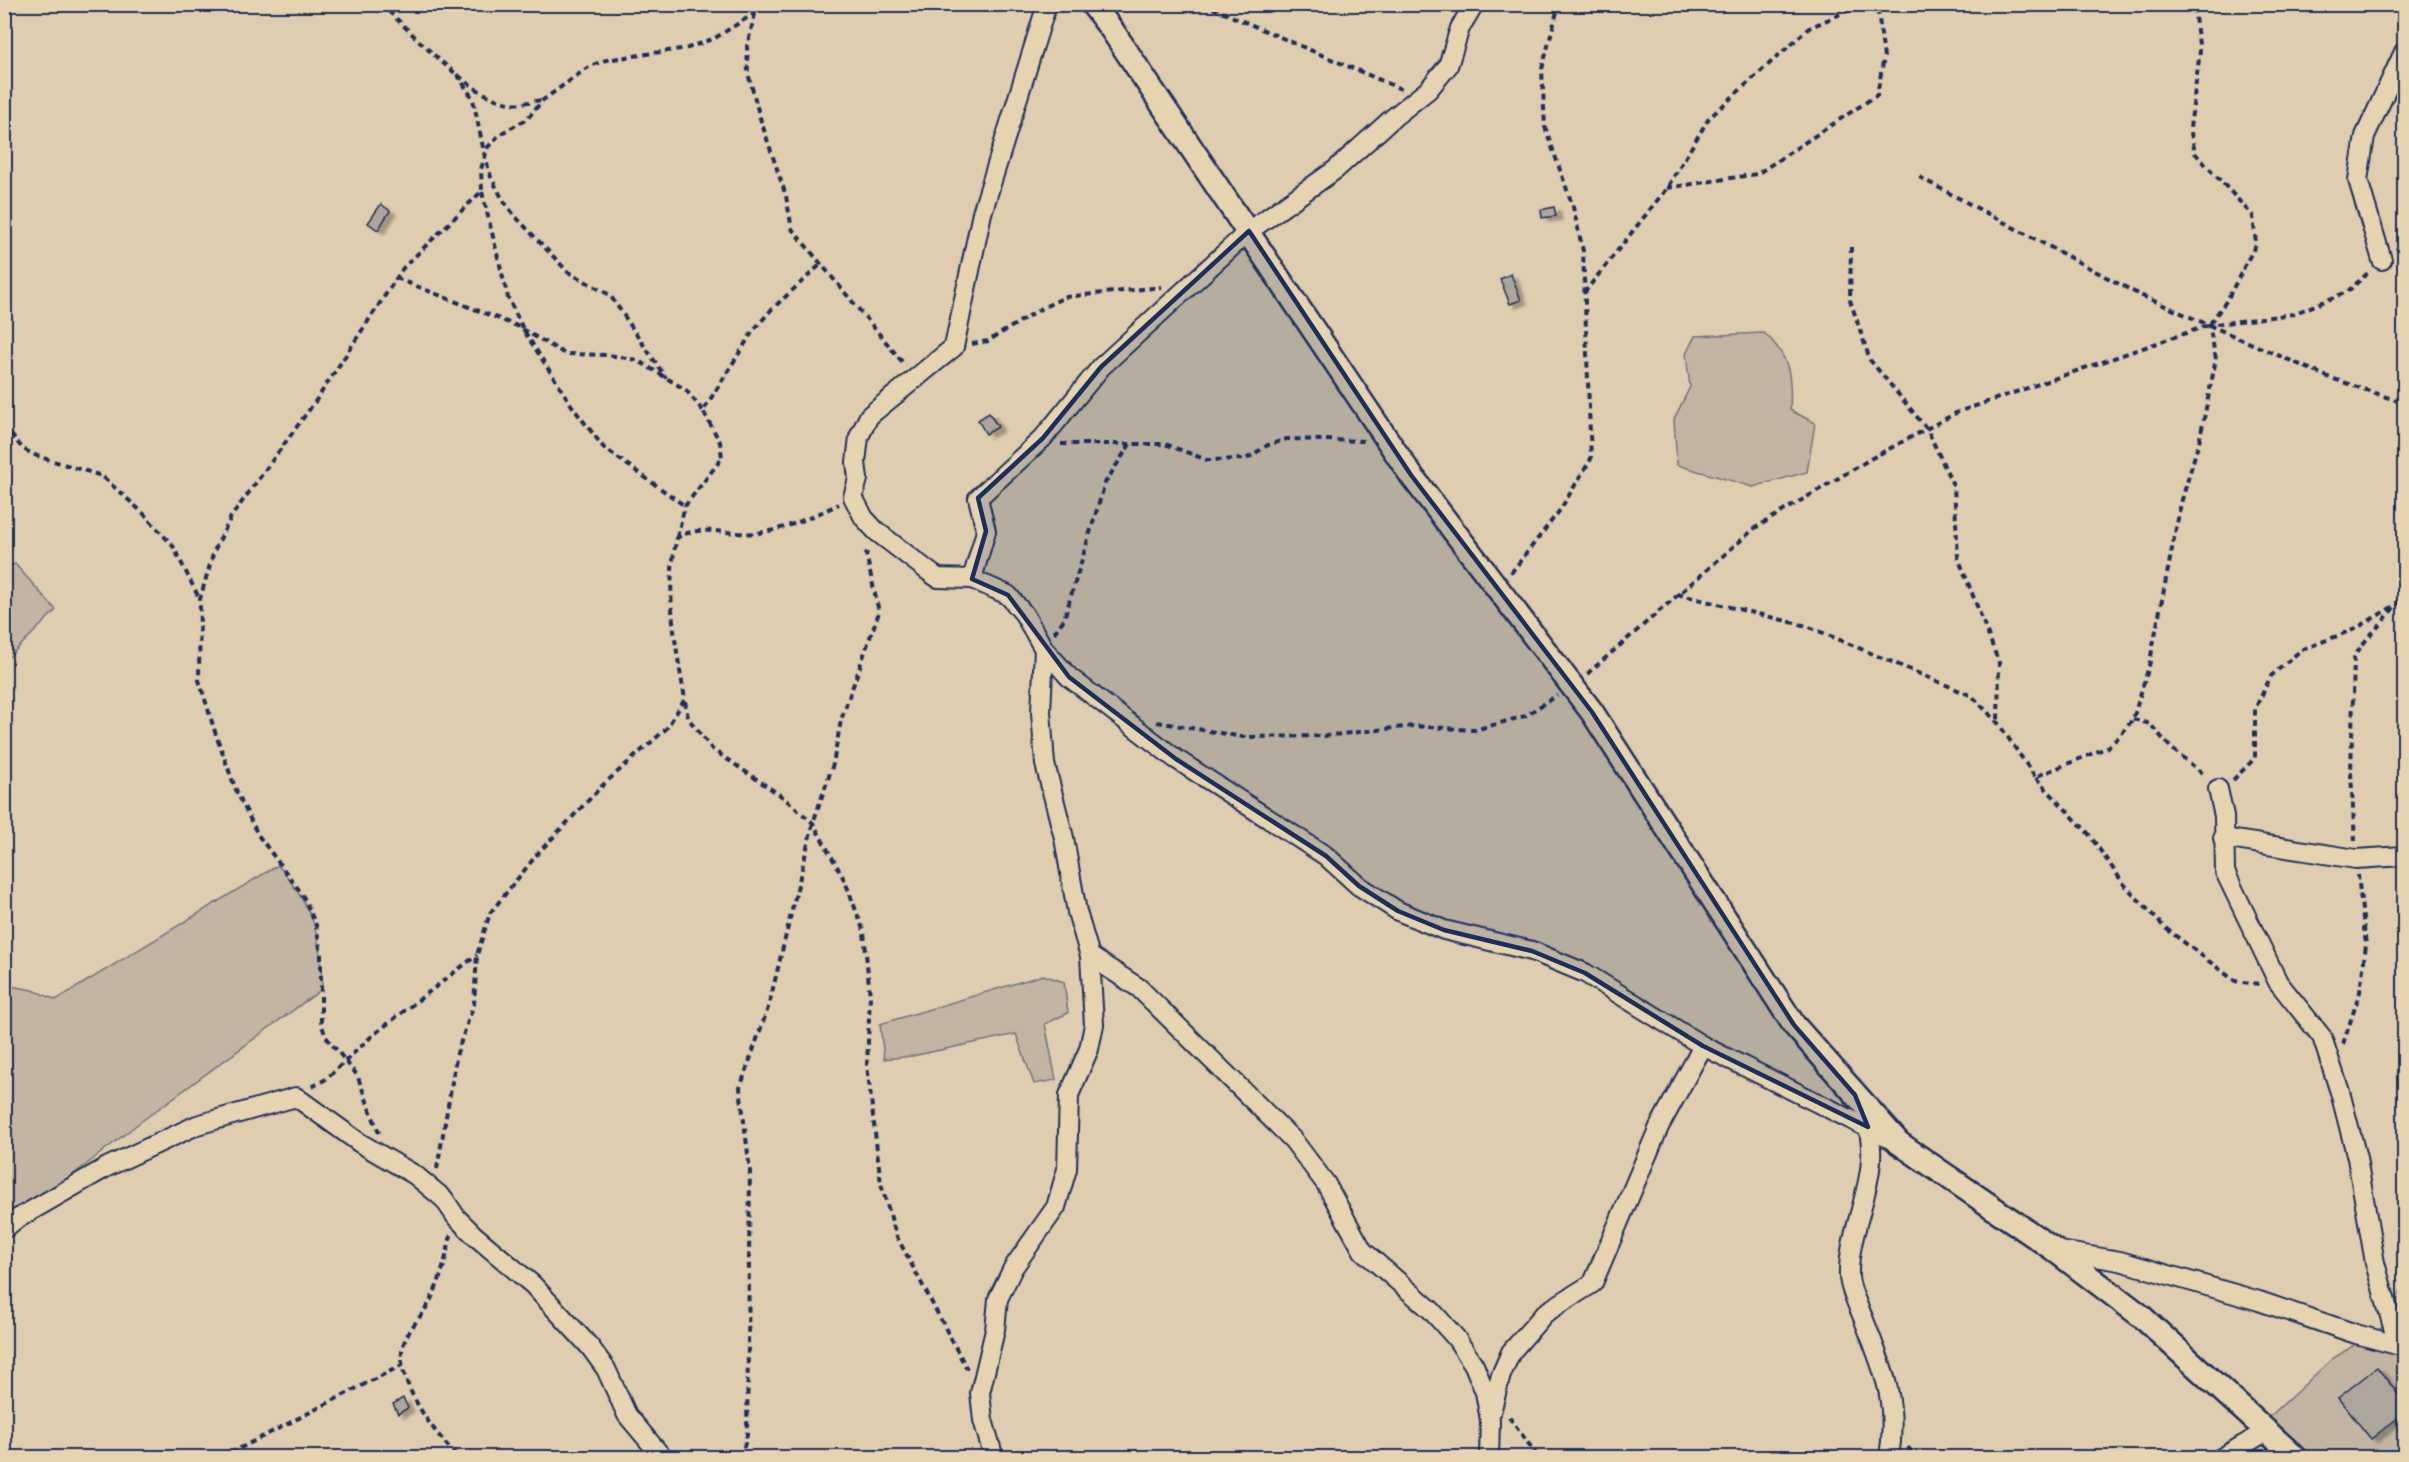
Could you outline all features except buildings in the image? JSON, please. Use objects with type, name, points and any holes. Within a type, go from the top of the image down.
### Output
[{"type":"street","points":[[1047,4],[982,213],[954,348],[869,416],[859,436],[856,462],[858,479],[853,497],[864,518],[876,531],[938,578],[972,579],[1008,596],[1024,614],[1044,649],[1069,677],[1176,759],[1326,856],[1359,886],[1398,911],[1444,930],[1532,951],[1585,973],[1703,1046],[1899,1143],[2053,1250],[2141,1317],[2269,1430],[2296,1458]]},
{"type":"street","points":[[1092,4],[1249,231],[1388,442],[1572,685],[1794,1025],[1899,1143]]},
{"type":"street","points":[[972,579],[986,531],[978,498],[1035,445],[1101,367],[1249,231],[1335,170],[1436,82],[1448,66],[1460,28],[1474,4]]},
{"type":"street","points":[[2382,260],[2358,180],[2365,136],[2404,51]]},
{"type":"street","points":[[994,1458],[983,1420],[980,1393],[995,1330],[998,1299],[1013,1268],[1056,1207],[1066,1168],[1070,1095],[1089,1049],[1094,1025],[1090,956],[1077,912],[1064,838],[1045,765],[1041,712],[1044,649]]},
{"type":"street","points":[[2218,789],[2224,816],[2225,872],[2278,982],[2322,1037],[2334,1072],[2357,1158],[2375,1263],[2401,1346]]},
{"type":"street","points":[[2223,838],[2356,859],[2404,856]]},
{"type":"street","points":[[1090,956],[1139,988],[1293,1140],[1326,1184],[1363,1251],[1431,1311],[1456,1338],[1474,1365],[1485,1392],[1490,1420]]},
{"type":"street","points":[[1489,1458],[1490,1420],[1494,1398],[1511,1352],[1545,1313],[1593,1282],[1659,1127],[1703,1046]]},
{"type":"street","points":[[1855,1095],[1868,1127],[1870,1152],[1865,1198],[1851,1258],[1849,1279],[1890,1387],[1893,1420],[1889,1458]]},
{"type":"street","points":[[4,1229],[15,1220],[107,1167],[197,1125],[296,1097],[390,1162],[415,1175],[444,1199],[456,1217],[533,1285],[590,1347],[606,1370],[627,1415],[663,1458]]},
{"type":"street","points":[[2053,1250],[2120,1261],[2259,1301],[2356,1334],[2401,1346]]},
{"type":"street","points":[[2221,1458],[2269,1430]]},
{"type":"path","points":[[381,4],[457,74],[486,95],[510,103],[543,100]]},
{"type":"path","points":[[685,506],[604,448],[574,409],[524,331],[508,298],[482,191],[481,169],[488,147],[500,134],[527,119],[543,100],[590,66],[606,60],[688,48],[715,38],[755,13],[764,4]]},
{"type":"path","points":[[1203,4],[1258,30],[1368,74],[1418,98]]},
{"type":"path","points":[[1498,590],[1560,510],[1591,459],[1583,251],[1573,207],[1545,127],[1542,69],[1559,4]]},
{"type":"path","points":[[1584,293],[1667,188],[1709,118],[1809,28],[1863,4]]},
{"type":"path","points":[[1667,188],[1757,174],[1877,94],[1884,57],[1877,4]]},
{"type":"path","points":[[2035,777],[2106,747],[2119,737],[2133,718],[2149,666],[2181,504],[2200,438],[2216,359],[2209,325],[2227,300],[2256,244],[2253,216],[2195,153],[2190,128],[2200,51],[2193,4]]},
{"type":"path","points":[[755,13],[747,46],[748,73],[760,118],[786,195],[792,229],[915,378]]},
{"type":"path","points":[[457,74],[473,99],[491,177],[514,215],[568,272],[610,295],[666,378]]},
{"type":"path","points":[[1919,177],[2140,295],[2328,377],[2404,403]]},
{"type":"path","points":[[390,1162],[357,1075],[326,1037],[321,1023],[321,954],[316,925],[302,894],[258,835],[236,790],[216,735],[199,680],[200,599],[214,551],[231,517],[311,409],[396,278],[432,237],[482,191]]},
{"type":"path","points":[[1128,723],[1161,722],[1243,737],[1324,736],[1413,726],[1474,730],[1526,716],[1594,669],[1755,528],[1958,412],[2209,325],[2293,314],[2347,292],[2382,260],[2404,245]]},
{"type":"path","points":[[1851,247],[1850,300],[1870,360],[1927,429],[1954,487],[1958,557],[1999,663],[1998,723]]},
{"type":"path","points":[[703,411],[753,331],[771,310],[820,265]]},
{"type":"path","points":[[396,278],[524,331],[564,354],[609,355],[637,360],[686,390],[703,411],[720,442],[722,458],[685,506],[672,558],[674,630],[688,718],[712,749],[783,797],[813,823],[845,881],[864,932],[870,996],[867,1065],[881,1184],[896,1235],[980,1393]]},
{"type":"path","points":[[954,348],[987,341],[1065,297],[1164,287]]},
{"type":"path","points":[[4,426],[23,449],[37,456],[102,476],[143,513],[172,546],[200,599]]},
{"type":"path","points":[[1035,445],[1165,444],[1207,460],[1245,459],[1268,446],[1287,439],[1388,442]]},
{"type":"path","points":[[1044,649],[1064,619],[1105,483],[1130,443]]},
{"type":"path","points":[[677,538],[688,531],[762,533],[798,524],[853,497]]},
{"type":"path","points":[[741,1458],[747,1435],[750,1171],[740,1088],[769,1005],[813,823],[833,764],[841,720],[879,612],[866,554],[876,531]]},
{"type":"path","points":[[2334,1072],[2360,992],[2366,945],[2356,859],[2351,774],[2354,658],[2361,645],[2402,601],[2404,586]]},
{"type":"path","points":[[1677,594],[1807,626],[1972,696],[1998,723],[2035,777],[2088,833],[2123,883],[2164,927],[2235,981],[2262,985],[2278,982]]},
{"type":"path","points":[[2133,718],[2150,724],[2172,748],[2218,789],[2241,774],[2255,758],[2255,709],[2271,676],[2301,650],[2355,629],[2402,601]]},
{"type":"path","points":[[444,1199],[437,1171],[439,1148],[457,1053],[474,1004],[477,955],[490,913],[510,886],[604,784],[666,729],[685,699]]},
{"type":"path","points":[[296,1097],[326,1079],[373,1035],[477,955]]},
{"type":"path","points":[[456,1217],[432,1299],[403,1344],[402,1365],[408,1386],[433,1427],[460,1458]]},
{"type":"path","points":[[221,1458],[402,1365]]},
{"type":"path","points":[[1494,1398],[1539,1458]]},
{"type":"path","points":[[448,1458],[452,1451]]},
{"type":"highlighted area","points":[[1249,231],[1411,475],[1592,712],[1794,1025],[1855,1095],[1868,1127],[1703,1046],[1585,973],[1532,951],[1444,930],[1398,911],[1359,886],[1326,856],[1176,759],[1069,677],[1008,595],[972,579],[986,531],[978,498],[1043,438],[1101,367]]},
{"type":"shaded area","points":[[1764,333],[1773,341],[1788,368],[1790,410],[1815,423],[1807,472],[1753,487],[1677,465],[1674,419],[1690,387],[1686,354],[1695,336]]},
{"type":"shaded area","points":[[15,564],[56,610],[5,661],[5,566]]},
{"type":"shaded area","points":[[278,865],[300,895],[313,922],[320,951],[322,989],[139,1123],[45,1197],[5,1223],[4,985],[33,990],[56,1000]]},
{"type":"shaded area","points":[[1043,975],[1064,982],[1068,1013],[1045,1024],[1056,1080],[1034,1084],[1016,1034],[912,1056],[884,1059],[880,1024]]},
{"type":"shaded area","points":[[2404,1284],[2404,1457],[2299,1457],[2263,1423],[2332,1359],[2383,1327]]}]
